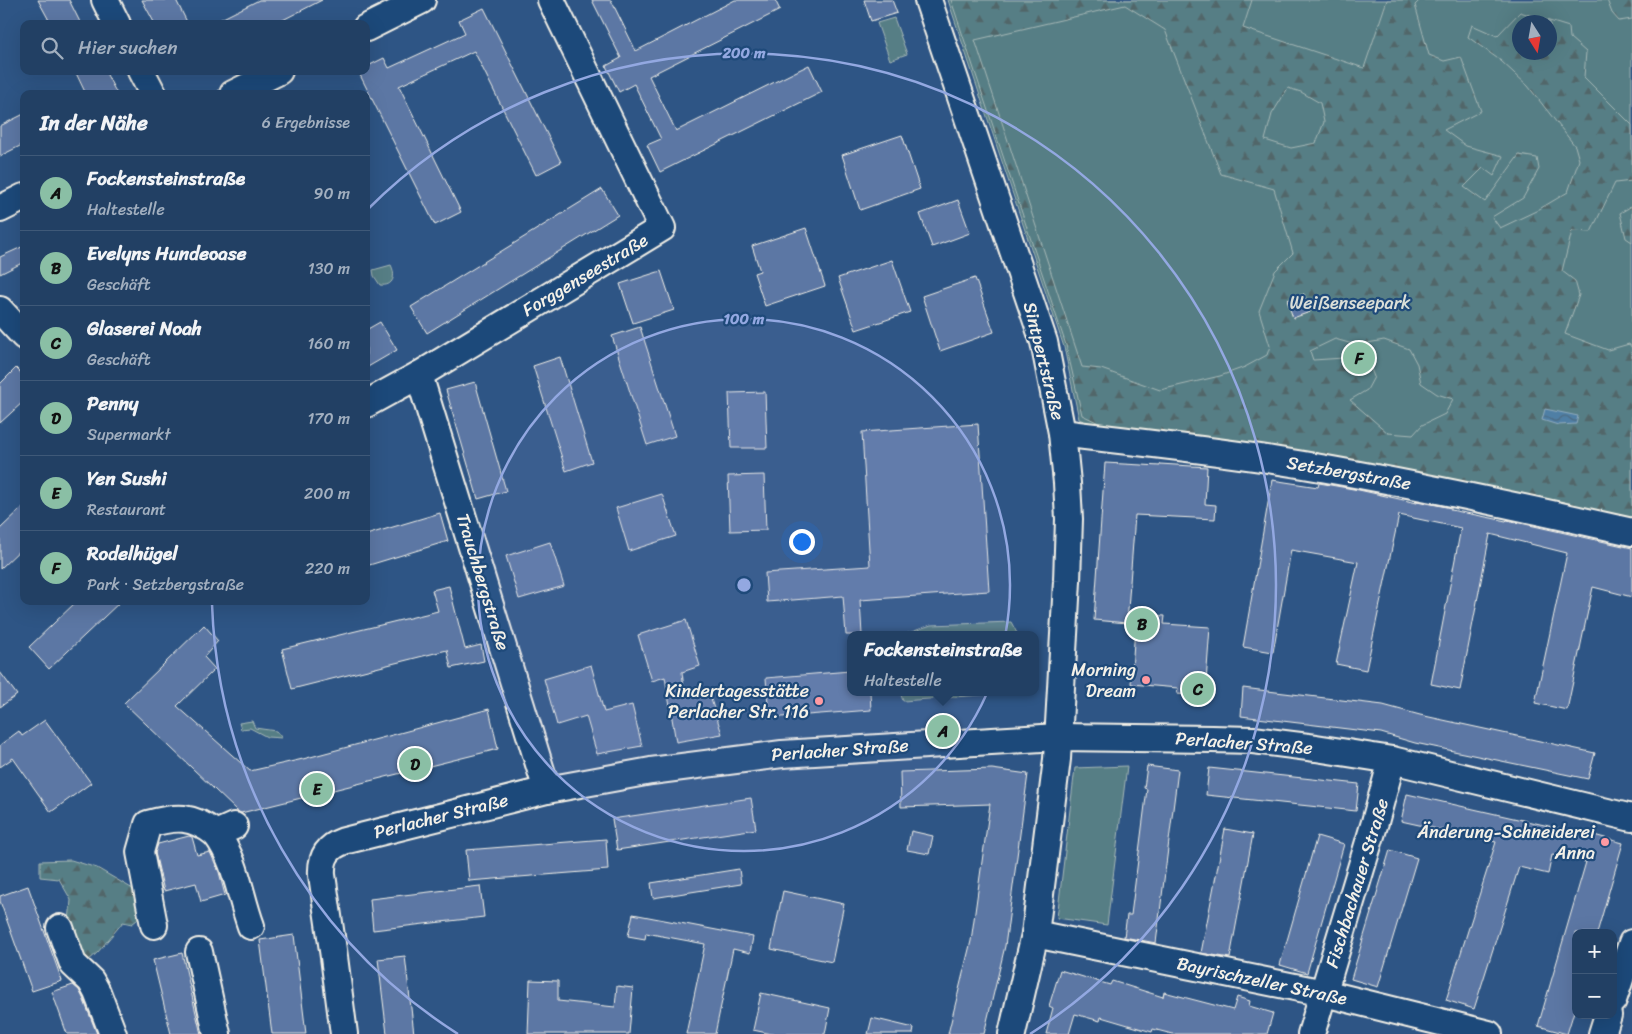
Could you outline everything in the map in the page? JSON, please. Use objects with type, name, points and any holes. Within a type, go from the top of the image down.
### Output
[{"type":"street","points":[[105,0],[115,20]]},
{"type":"street","points":[[370,26],[422,0]]},
{"type":"street","name":"Forggenseestraße","points":[[370,402],[419,375],[662,228],[551,0]]},
{"type":"street","name":"Sintpertstraße","points":[[928,0],[1044,342],[1062,433],[1069,519],[1057,759],[1035,934],[1012,1034]]},
{"type":"street","points":[[143,75],[150,90]]},
{"type":"street","points":[[241,90],[271,75]]},
{"type":"street","points":[[0,209],[20,199]]},
{"type":"street","points":[[0,310],[20,332]]},
{"type":"street","name":"Trauchbergstraße","points":[[419,375],[547,790]]},
{"type":"street","name":"Setzbergstraße","points":[[1062,433],[1271,460],[1418,485],[1632,532]]},
{"type":"street","name":"Perlacher Straße","points":[[344,1034],[322,875],[322,861],[333,846],[344,841],[547,790],[651,771],[782,754],[1058,737],[1253,740],[1392,760],[1632,818]]},
{"type":"street","name":"Fischbachauer Straße","points":[[1311,1034],[1392,760]]},
{"type":"street","points":[[154,925],[140,852],[148,824],[168,818],[189,818],[204,825],[225,830],[225,846],[234,865],[251,926]]},
{"type":"street","points":[[60,928],[73,964],[91,981],[97,992],[113,1034]]},
{"type":"street","name":"Bayrischzeller Straße","points":[[1035,934],[1324,993],[1488,1034]]},
{"type":"street","points":[[1617,988],[1632,943]]},
{"type":"street","points":[[199,952],[217,1034]]},
{"type":"street","points":[[1602,1034],[1607,1019]]},
{"type":"green space","name":"Weißenseepark","points":[[948,0],[1632,0],[1632,524],[1095,426],[1079,419],[1064,347]]},
{"type":"green space","name":"Weißenseepark","points":[[951,0],[1252,0],[1243,28],[1364,68],[1387,0],[1420,0],[1415,5],[1429,55],[1444,61],[1461,57],[1481,111],[1444,130],[1466,146],[1503,156],[1494,176],[1483,168],[1464,187],[1485,202],[1519,155],[1537,158],[1539,169],[1523,198],[1492,217],[1500,228],[1536,211],[1568,192],[1579,160],[1575,146],[1528,86],[1501,61],[1468,37],[1472,25],[1497,36],[1512,20],[1512,60],[1557,60],[1557,23],[1569,27],[1570,38],[1586,52],[1584,77],[1632,125],[1632,181],[1615,183],[1591,232],[1572,231],[1562,271],[1575,281],[1579,295],[1565,334],[1608,350],[1629,344],[1632,348],[1632,518],[1372,466],[1101,424],[1082,415],[1066,345]],"holes":[[[1125,5],[1165,30],[1221,174],[1274,189],[1293,253],[1275,271],[1259,311],[1270,346],[1267,355],[1245,367],[1220,376],[1160,390],[1101,369],[1082,367],[975,40]],[[1288,88],[1301,92],[1320,103],[1324,122],[1316,143],[1291,148],[1265,140],[1272,114]],[[1335,339],[1362,344],[1384,340],[1409,349],[1417,364],[1421,383],[1437,394],[1453,399],[1445,414],[1422,425],[1413,435],[1388,433],[1350,400],[1367,390],[1374,377],[1371,369],[1355,368],[1344,358],[1313,360],[1310,351]]]},
{"type":"green space","points":[[1607,0],[1632,0],[1632,19],[1619,21],[1612,13]]},
{"type":"green space","name":"Weißenseepark","points":[[1520,12],[1530,15],[1517,15]]},
{"type":"green space","points":[[894,18],[907,54],[890,60],[877,23]]},
{"type":"green space","points":[[1632,206],[1632,242],[1626,238],[1620,213]]},
{"type":"green space","points":[[391,265],[393,280],[388,284],[380,285],[374,276],[373,270]]},
{"type":"green space","points":[[1011,622],[1016,631],[914,631],[931,625]]},
{"type":"green space","points":[[901,696],[967,696],[903,701]]},
{"type":"green space","points":[[252,721],[255,728],[276,731],[282,738],[267,737],[250,728],[241,729],[239,723]]},
{"type":"green space","points":[[1127,766],[1107,925],[1057,918],[1075,768]]},
{"type":"green space","points":[[71,860],[97,868],[133,889],[143,915],[132,924],[123,922],[87,962],[68,933],[71,900],[59,879],[40,877],[40,861]]},
{"type":"water","points":[[1545,409],[1578,416],[1576,424],[1558,425],[1542,420]]},
{"type":"building","points":[[38,0],[69,0],[79,20],[49,20]]},
{"type":"building","points":[[142,0],[176,0],[186,20],[153,20]]},
{"type":"building","points":[[259,0],[322,0],[283,20],[219,20]]},
{"type":"building","points":[[592,0],[611,0],[636,51],[735,0],[775,0],[780,10],[649,76],[676,131],[809,65],[822,92],[660,172],[647,145],[661,139],[634,84],[619,92],[606,66],[621,58]]},
{"type":"building","points":[[864,0],[892,0],[897,13],[871,21]]},
{"type":"building","points":[[484,8],[561,162],[536,175],[474,51],[399,86],[461,212],[435,225],[370,95],[370,90],[368,90],[360,75],[370,75],[370,65],[384,58],[389,68],[465,33],[459,20]]},
{"type":"building","points":[[77,75],[107,75],[115,90],[84,90]]},
{"type":"building","points":[[20,116],[20,146],[0,156],[0,126]]},
{"type":"building","points":[[902,135],[920,189],[860,210],[842,155]]},
{"type":"building","points":[[602,189],[618,215],[427,333],[411,307]]},
{"type":"building","points":[[958,200],[970,233],[932,247],[920,214]]},
{"type":"building","points":[[806,228],[825,286],[765,306],[754,273],[760,271],[752,246]]},
{"type":"building","points":[[20,248],[20,264],[0,274],[0,257]]},
{"type":"building","points":[[892,260],[910,312],[856,330],[838,278]]},
{"type":"building","points":[[661,271],[674,310],[633,323],[620,284]]},
{"type":"building","points":[[975,278],[994,332],[940,351],[922,296]]},
{"type":"building","points":[[1304,294],[1310,312],[1293,318],[1287,300]]},
{"type":"building","points":[[380,322],[397,350],[370,366],[370,328]]},
{"type":"building","points":[[640,327],[675,436],[647,445],[612,336]]},
{"type":"building","points":[[560,357],[592,462],[566,471],[533,366]]},
{"type":"building","points":[[16,368],[20,372],[20,405],[0,423],[0,384]]},
{"type":"building","points":[[475,382],[506,491],[478,499],[446,390]]},
{"type":"building","points":[[765,392],[767,448],[731,448],[729,393]]},
{"type":"building","points":[[978,424],[989,591],[860,600],[862,631],[847,631],[846,635],[843,596],[767,602],[765,573],[870,566],[862,432]]},
{"type":"building","points":[[1105,463],[1207,467],[1205,504],[1216,505],[1215,519],[1135,515],[1127,623],[1094,620]]},
{"type":"building","points":[[764,475],[766,530],[730,531],[728,476]]},
{"type":"building","points":[[1272,480],[1318,487],[1319,483],[1359,490],[1417,503],[1417,501],[1451,508],[1451,510],[1507,520],[1632,548],[1632,597],[1593,587],[1567,710],[1535,703],[1567,553],[1490,534],[1460,690],[1431,684],[1461,528],[1399,515],[1366,670],[1336,664],[1358,562],[1291,550],[1273,652],[1243,647]]},
{"type":"building","points":[[662,494],[676,536],[629,551],[616,508]]},
{"type":"building","points":[[20,510],[20,550],[0,569],[0,529]]},
{"type":"building","points":[[440,513],[448,541],[370,565],[370,534]]},
{"type":"building","points":[[550,542],[564,586],[519,599],[506,556]]},
{"type":"building","points":[[449,586],[465,649],[481,645],[484,661],[451,668],[447,650],[292,689],[282,649],[438,611],[432,590]]},
{"type":"building","points":[[73,605],[117,605],[49,669],[29,647]]},
{"type":"building","points":[[1136,614],[1165,616],[1164,624],[1210,627],[1205,696],[1177,694],[1178,688],[1131,684]]},
{"type":"building","points":[[686,620],[700,666],[682,672],[685,696],[709,693],[722,734],[676,742],[665,677],[652,681],[638,635]]},
{"type":"building","points":[[204,625],[218,641],[204,657],[215,669],[177,706],[250,771],[303,759],[489,709],[498,749],[241,813],[124,703]]},
{"type":"building","points":[[591,665],[604,712],[632,705],[642,746],[597,754],[586,716],[557,725],[544,679]]},
{"type":"building","name":"Kindertagesstätte Perlacher Str. 116","points":[[847,671],[847,696],[870,696],[871,710],[769,718],[766,678]]},
{"type":"building","points":[[0,672],[17,695],[0,707]]},
{"type":"building","points":[[1243,688],[1383,705],[1420,715],[1595,753],[1588,779],[1415,743],[1381,733],[1241,716]]},
{"type":"building","points":[[45,720],[91,783],[51,812],[13,758],[0,767],[0,745],[19,731],[22,736]]},
{"type":"building","points":[[1147,766],[1178,770],[1156,943],[1124,937],[1127,915],[1131,915],[1147,789],[1144,788]]},
{"type":"building","points":[[1209,768],[1359,784],[1356,811],[1206,795]]},
{"type":"building","points":[[992,769],[1028,774],[1005,946],[984,1034],[948,1034],[971,941],[990,804],[901,807],[900,772]]},
{"type":"building","points":[[1407,794],[1623,843],[1598,929],[1572,929],[1572,1018],[1567,1034],[1538,1026],[1586,862],[1552,855],[1548,874],[1519,867],[1474,1009],[1446,1000],[1496,842],[1401,821]]},
{"type":"building","points":[[751,798],[756,829],[617,850],[612,819]]},
{"type":"building","points":[[1225,829],[1253,834],[1230,958],[1201,953]]},
{"type":"building","points":[[911,831],[933,836],[929,854],[907,850]]},
{"type":"building","points":[[189,836],[192,837],[197,855],[210,852],[219,872],[225,895],[201,902],[196,883],[164,891],[155,853],[158,844]]},
{"type":"building","points":[[1317,836],[1344,844],[1307,973],[1280,965]]},
{"type":"building","points":[[606,839],[608,870],[469,881],[466,850]]},
{"type":"building","points":[[1390,850],[1417,858],[1378,987],[1351,979]]},
{"type":"building","points":[[739,869],[741,884],[653,898],[651,883]]},
{"type":"building","points":[[28,886],[62,981],[32,991],[0,901],[0,896]]},
{"type":"building","points":[[480,886],[484,917],[373,930],[370,899]]},
{"type":"building","points":[[783,891],[844,904],[832,962],[771,949]]},
{"type":"building","points":[[633,914],[753,937],[750,953],[733,949],[715,1034],[686,1034],[705,944],[646,933],[645,939],[628,936]]},
{"type":"building","points":[[294,935],[306,1034],[272,1034],[260,940]]},
{"type":"building","points":[[182,953],[201,1034],[171,1034],[153,960]]},
{"type":"building","points":[[405,956],[414,1034],[387,1034],[378,959]]},
{"type":"building","points":[[1060,970],[1110,985],[1112,981],[1163,997],[1164,992],[1233,1010],[1237,997],[1250,1001],[1249,1006],[1273,1013],[1267,1034],[1172,1034],[1153,1029],[1152,1032],[1101,1017],[1100,1021],[1075,1014],[1069,1034],[1046,1034],[1053,1008],[1049,1006]]},
{"type":"building","points":[[530,980],[558,981],[558,1001],[615,1007],[617,986],[633,988],[629,1034],[528,1034]]},
{"type":"building","points":[[73,985],[79,990],[83,998],[97,1034],[67,1034],[52,992]]},
{"type":"building","points":[[761,993],[830,1008],[825,1034],[772,1034],[753,1030]]},
{"type":"building","points":[[872,1018],[914,1028],[913,1034],[868,1034]]},
{"type":"place","name":"Rodelhügel","points":[[1359,358]]},
{"type":"place","name":"Evelyns Hundeoase","points":[[1142,624]]},
{"type":"place","name":"Morning Dream","points":[[1146,680]]},
{"type":"place","name":"Glaserei Noah","points":[[1198,689]]},
{"type":"place","name":"Kindertagesstätte Perlacher Str. 116","points":[[819,701]]},
{"type":"place","name":"Fockensteinstraße","points":[[943,731]]},
{"type":"place","name":"Penny","points":[[415,764]]},
{"type":"place","name":"Yen Sushi","points":[[317,789]]},
{"type":"place","name":"Änderung-Schneiderei Anna","points":[[1605,842]]}]
